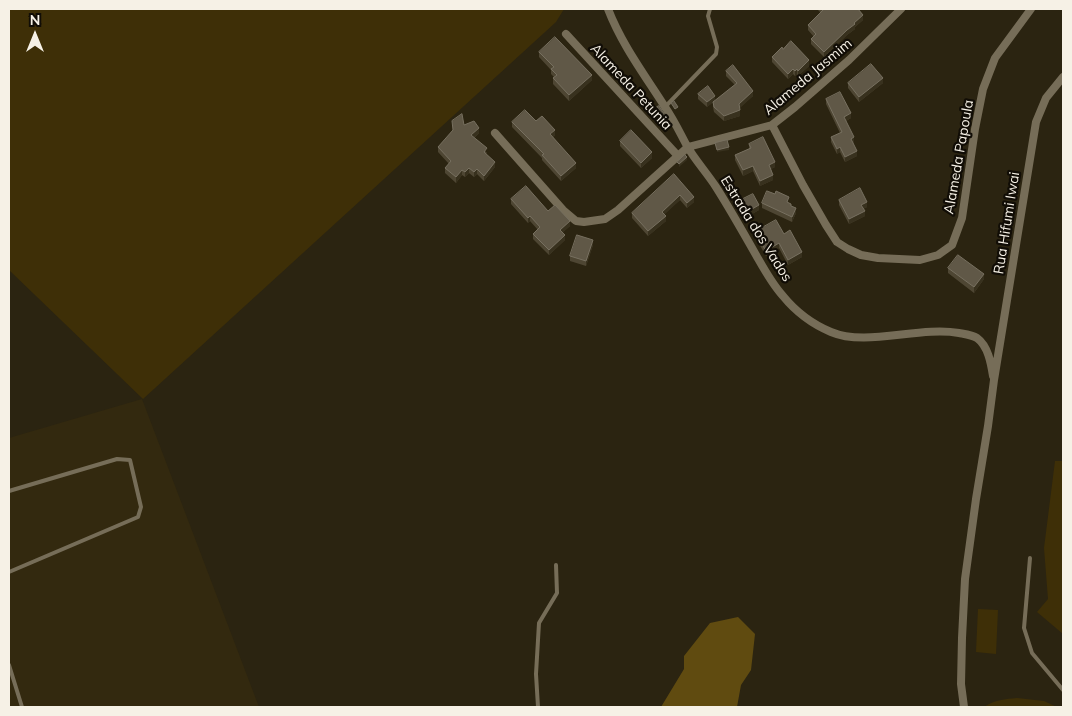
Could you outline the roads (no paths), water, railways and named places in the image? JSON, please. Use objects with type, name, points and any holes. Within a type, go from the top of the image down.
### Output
[{"type":"street","name":"Estrada dos Vados","points":[[608,9],[629,53],[677,125],[688,147],[715,186],[770,278],[781,295],[792,306],[818,326],[850,337],[949,331],[977,338],[989,358],[994,380]]},
{"type":"street","name":"Alameda Jasmim","points":[[688,147],[772,125],[849,60],[901,9]]},
{"type":"street","name":"Alameda Papoula","points":[[772,125],[802,185],[837,242],[861,255],[878,258],[920,260],[938,255],[952,245],[962,218],[983,89],[996,58],[1030,9]]},
{"type":"street","name":"Alameda Petunia","points":[[566,34],[678,156]]},
{"type":"street","name":"Rua Hifumi Iwai","points":[[964,707],[961,684],[965,579],[994,380],[1036,122],[1046,98],[1063,77]]},
{"type":"street","points":[[495,133],[563,210],[576,221],[584,222],[605,219],[618,210],[688,147]]},
{"type":"lane","points":[[665,107],[716,54],[717,47],[708,16],[710,9]]},
{"type":"lane","points":[[9,491],[117,459],[130,460],[141,507],[138,517],[9,572]]},
{"type":"lane","points":[[1030,558],[1024,628],[1032,654],[1063,690]]},
{"type":"lane","points":[[538,707],[536,674],[538,622],[557,593],[556,565]]},
{"type":"lane","points":[[9,665],[22,707]]}]
